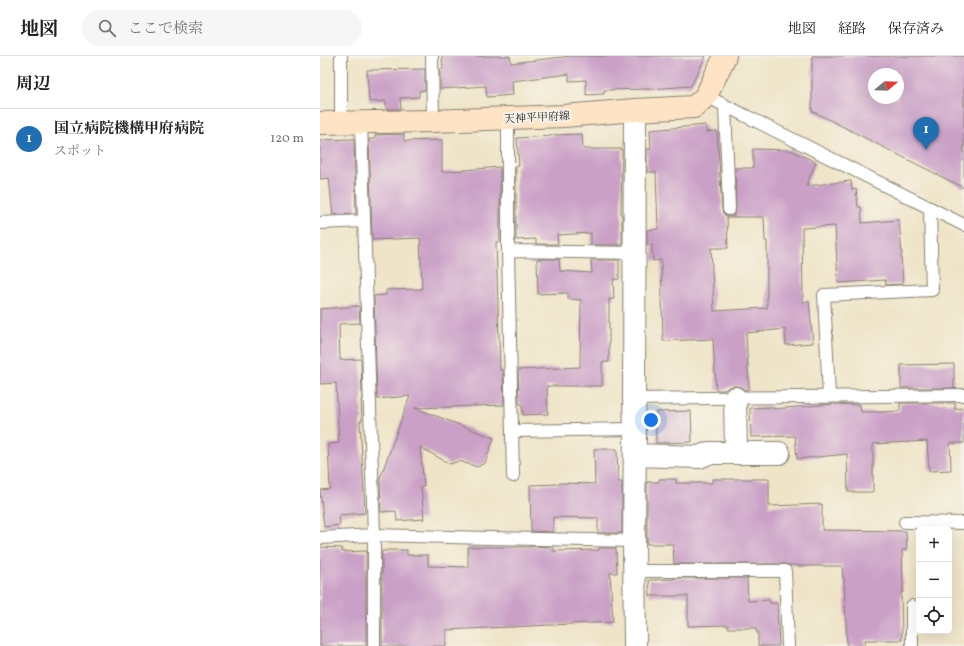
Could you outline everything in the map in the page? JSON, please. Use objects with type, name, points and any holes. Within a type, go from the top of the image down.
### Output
[{"type":"main road","name":"天神平甲府線","points":[[341,122],[433,122],[564,116],[694,107],[715,101],[725,56]]},
{"type":"street","points":[[635,110],[635,646]]},
{"type":"street","points":[[735,398],[736,453]]},
{"type":"street","points":[[635,455],[699,457],[709,453],[779,453]]},
{"type":"lane","points":[[341,56],[341,122],[364,221],[374,535],[374,646]]},
{"type":"lane","points":[[432,56],[433,122]]},
{"type":"lane","points":[[715,101],[964,225]]},
{"type":"lane","points":[[715,101],[729,209]]},
{"type":"lane","points":[[508,118],[508,251],[512,476]]},
{"type":"lane","points":[[829,396],[824,295],[932,290],[930,208]]},
{"type":"lane","points":[[320,222],[364,221]]},
{"type":"lane","points":[[508,251],[635,253]]},
{"type":"lane","points":[[634,399],[964,395]]},
{"type":"lane","points":[[512,431],[636,429]]},
{"type":"lane","points":[[905,522],[964,523]]},
{"type":"lane","points":[[320,538],[374,535],[634,541]]},
{"type":"lane","points":[[635,571],[785,572],[788,646]]},
{"type":"lane","points":[[912,606],[912,646]]},
{"type":"building","points":[[442,56],[510,56],[511,63],[571,56],[706,56],[691,86],[604,90],[604,94],[586,95],[586,80],[569,81],[569,74],[512,81],[513,95],[487,97],[486,86],[440,89],[440,69],[443,69]]},
{"type":"building","points":[[812,56],[964,56],[964,188],[812,111]]},
{"type":"building","points":[[425,69],[425,90],[419,91],[419,97],[400,98],[401,109],[386,109],[386,101],[369,102],[367,70]]},
{"type":"building","points":[[706,125],[706,132],[717,131],[722,209],[726,216],[733,216],[736,209],[735,168],[753,168],[753,149],[790,150],[816,162],[806,186],[851,181],[852,190],[856,189],[858,207],[861,207],[862,223],[899,220],[903,284],[886,285],[885,280],[838,283],[835,226],[802,228],[803,302],[809,301],[813,343],[786,345],[785,329],[746,333],[749,389],[744,390],[741,387],[734,386],[725,390],[716,390],[713,339],[663,341],[661,260],[653,261],[652,245],[647,245],[647,230],[658,229],[656,172],[647,172],[647,149],[651,149],[650,130]],"holes":[[[727,217],[764,217],[765,241],[767,241],[767,308],[714,311],[711,248],[728,248]]]},
{"type":"building","points":[[404,134],[404,141],[442,140],[442,172],[500,167],[500,242],[496,242],[500,370],[503,370],[504,405],[415,408],[494,438],[485,463],[477,467],[459,461],[450,464],[420,447],[424,486],[421,487],[424,519],[397,521],[396,511],[381,512],[380,478],[410,396],[377,399],[374,296],[386,295],[386,290],[422,289],[420,238],[372,240],[369,139],[375,139],[375,135]]},
{"type":"building","points":[[582,134],[583,149],[622,149],[622,245],[591,245],[591,233],[557,235],[558,244],[536,244],[536,239],[516,240],[516,166],[519,166],[517,138]]},
{"type":"building","points":[[354,139],[356,214],[333,215],[329,178],[320,179],[320,140]]},
{"type":"building","points":[[537,259],[559,259],[560,271],[592,273],[591,260],[619,260],[619,279],[613,279],[614,299],[609,299],[609,362],[602,362],[602,386],[547,386],[548,414],[523,415],[522,404],[519,404],[518,370],[580,367],[581,300],[568,299],[568,293],[538,294]]},
{"type":"building","points":[[359,306],[360,323],[339,324],[340,360],[361,359],[362,421],[360,421],[365,513],[339,515],[340,525],[324,527],[320,490],[330,489],[328,444],[339,443],[336,383],[320,384],[320,309]]},
{"type":"building","points":[[954,364],[954,388],[901,388],[901,365]]},
{"type":"building","points":[[900,403],[955,403],[955,409],[964,408],[964,443],[950,443],[951,470],[929,471],[927,441],[873,444],[873,492],[848,492],[847,454],[797,459],[795,436],[751,437],[750,408],[773,407],[773,409],[834,404],[860,405],[861,412],[882,412],[900,411]]},
{"type":"building","points":[[691,411],[692,442],[656,443],[656,412]]},
{"type":"building","points":[[594,449],[617,449],[618,482],[622,482],[622,533],[598,533],[598,518],[553,517],[553,532],[531,531],[530,485],[559,483],[595,484]]},
{"type":"building","points":[[659,479],[676,479],[676,483],[712,483],[712,479],[769,479],[769,506],[822,504],[822,530],[906,531],[907,550],[902,550],[902,640],[865,640],[865,646],[847,646],[844,578],[842,566],[797,566],[785,564],[674,564],[673,544],[647,544],[647,482],[659,482]]},
{"type":"building","points":[[320,547],[342,548],[342,552],[366,551],[366,646],[320,646]]},
{"type":"building","points":[[468,547],[553,547],[553,551],[616,548],[617,573],[610,573],[613,622],[446,630],[446,646],[382,646],[382,551],[407,550],[407,555],[428,555],[428,566],[468,567]]},
{"type":"building","points":[[674,578],[747,578],[748,601],[769,600],[770,603],[777,603],[779,646],[758,646],[758,631],[756,632],[756,628],[728,628],[728,625],[688,626],[688,596],[650,596],[649,580]]},
{"type":"place","name":"国立病院機構甲府病院","points":[[926,150]]}]
